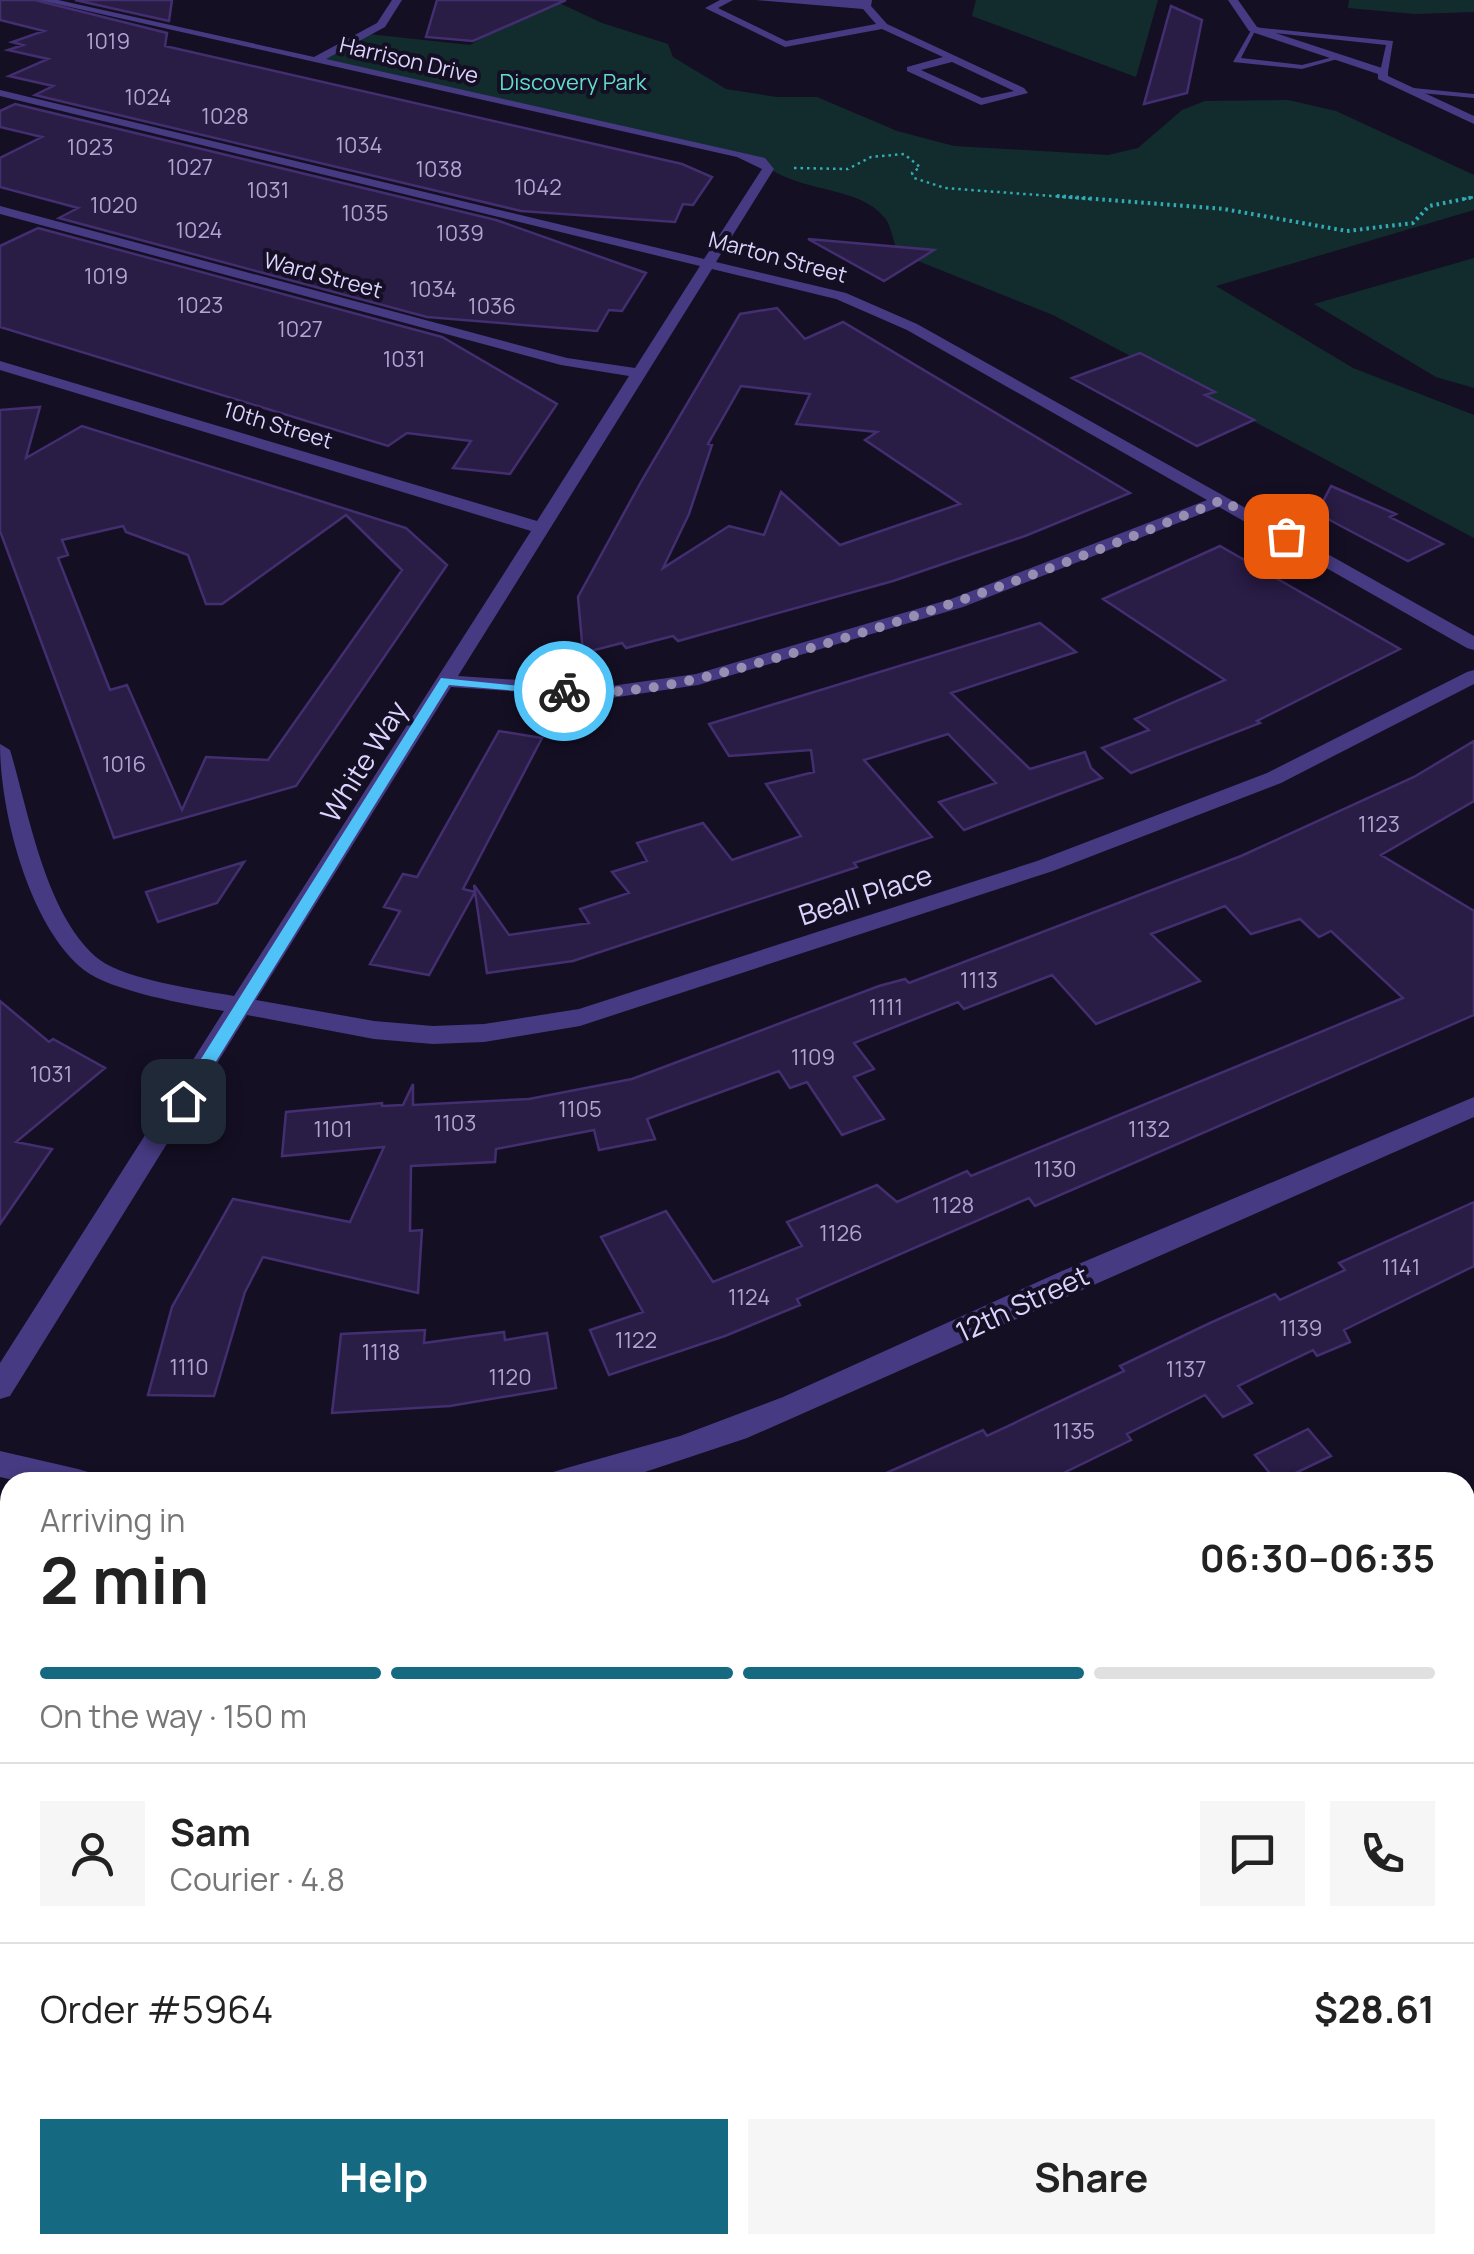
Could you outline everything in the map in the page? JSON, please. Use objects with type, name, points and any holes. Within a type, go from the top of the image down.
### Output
[{"type":"street","name":"Harrison Drive","points":[[44,0],[619,126],[764,163]]},
{"type":"street","points":[[316,60],[381,25],[397,0]]},
{"type":"street","points":[[728,0],[710,8],[778,43],[882,26]]},
{"type":"street","points":[[761,0],[866,3],[882,26],[953,58],[1020,90],[1022,93],[981,102],[911,69],[953,58]]},
{"type":"street","points":[[1233,0],[1253,29],[1384,72],[1382,77],[1474,120]]},
{"type":"street","name":"Marton Street","points":[[0,92],[821,290],[894,318],[1474,644]]},
{"type":"street","name":"White Way","points":[[0,1387],[544,528],[636,373],[766,175],[764,163]]},
{"type":"street","name":"Ward Street","points":[[0,210],[546,357],[636,373]]},
{"type":"street","name":"10th Street","points":[[0,365],[544,528]]},
{"type":"street","points":[[446,681],[612,692],[698,679],[957,603],[1222,500]]},
{"type":"street","name":"Beall Place","points":[[0,750],[44,897],[76,950],[94,967],[121,980],[374,1030],[433,1035],[484,1033],[580,1017],[1009,878],[1274,778],[1474,676]]},
{"type":"street","name":"12th Street","points":[[599,1472],[678,1450],[784,1412],[1015,1304],[1474,1106]]},
{"type":"street","points":[[0,1464],[35,1472]]},
{"type":"lane","points":[[1337,58],[1302,67],[1236,60],[1253,29],[1390,43],[1384,72]]},
{"type":"lane","points":[[1413,90],[1474,96]]},
{"type":"path","points":[[764,163],[830,171],[848,169],[872,156],[904,154],[920,167],[912,173],[914,178],[946,188],[1224,209],[1347,231],[1413,223],[1429,206],[1474,197]]},
{"type":"green space","name":"Discovery Park","points":[[553,0],[602,23],[668,44],[673,57],[726,89],[777,97],[817,97],[897,131],[954,146],[1108,155],[1138,148],[1182,110],[1205,101],[1288,100],[1336,111],[1474,175],[1474,210],[1216,286],[1353,368],[1474,415],[1474,538],[1053,315],[898,253],[886,220],[872,206],[857,199],[789,178],[758,159],[316,60],[368,34],[470,45],[491,33],[492,15]]},
{"type":"green space","points":[[976,0],[1158,0],[1136,77],[972,16]]},
{"type":"green space","points":[[1349,0],[1474,0],[1474,12],[1415,14],[1348,8]]},
{"type":"green space","points":[[1474,258],[1474,388],[1436,377],[1314,304]]},
{"type":"building","points":[[0,0],[35,0],[167,33],[165,46],[682,164],[712,177],[693,205],[683,204],[675,222],[521,211],[35,95],[53,86],[9,76],[48,59],[8,50],[23,45],[12,42],[44,31],[0,20]]},
{"type":"building","points":[[75,0],[172,0],[169,21]]},
{"type":"building","points":[[437,0],[566,0],[473,41],[426,37]]},
{"type":"building","points":[[1171,6],[1202,20],[1187,93],[1144,104]]},
{"type":"building","points":[[15,104],[496,220],[646,273],[622,311],[609,310],[597,331],[427,317],[59,218],[78,208],[0,187],[0,158],[42,137],[0,127],[0,111]]},
{"type":"building","points":[[38,228],[442,337],[557,404],[510,474],[453,468],[471,441],[407,433],[388,446],[0,327],[0,246]]},
{"type":"building","points":[[808,239],[934,250],[884,281]]},
{"type":"building","points":[[777,308],[805,339],[843,322],[1130,493],[1025,536],[893,581],[678,641],[673,636],[626,648],[622,643],[583,653],[578,597],[740,314]],"holes":[[[741,386],[810,394],[796,424],[877,432],[865,440],[960,504],[840,545],[781,492],[764,535],[729,526],[663,568],[689,514],[712,445],[708,444]]]},
{"type":"building","points":[[1140,353],[1215,392],[1205,395],[1254,420],[1197,446],[1072,378]]},
{"type":"building","points":[[40,407],[26,458],[82,426],[406,528],[447,565],[296,786],[114,838],[0,531],[0,410]],"holes":[[[346,515],[402,570],[268,760],[206,757],[182,810],[127,685],[110,690],[58,558],[68,555],[62,540],[123,526],[126,532],[188,555],[206,604],[222,604]]]},
{"type":"building","points":[[1331,486],[1396,514],[1390,517],[1443,544],[1408,561],[1313,511],[1320,507]]},
{"type":"building","points":[[1220,546],[1400,649],[1257,721],[1260,723],[1131,773],[1102,748],[1149,730],[1135,719],[1225,680],[1103,599]]},
{"type":"building","points":[[1040,623],[1076,652],[951,693],[1030,769],[1085,752],[1091,768],[1102,778],[964,830],[939,802],[996,783],[948,734],[864,760],[932,837],[854,863],[857,867],[573,961],[487,973],[474,885],[509,935],[589,923],[580,909],[629,893],[612,872],[647,861],[637,843],[703,823],[732,860],[801,836],[766,784],[814,772],[811,750],[729,756],[709,724]]},
{"type":"building","points":[[499,731],[542,738],[463,889],[475,892],[429,975],[370,964],[400,911],[384,907],[403,874],[417,877]]},
{"type":"building","points":[[1474,741],[1474,801],[1381,855],[1474,911],[1474,1015],[1035,1206],[1029,1198],[797,1299],[800,1305],[725,1336],[609,1375],[590,1330],[643,1312],[601,1237],[666,1211],[713,1282],[802,1246],[787,1222],[877,1185],[897,1202],[967,1171],[971,1176],[1403,998],[1331,931],[1319,937],[1300,919],[1251,934],[1225,906],[1151,934],[1200,981],[1096,1024],[1052,975],[964,1009],[958,1002],[854,1043],[874,1069],[854,1077],[884,1119],[842,1135],[807,1082],[790,1088],[779,1071],[647,1119],[655,1139],[599,1150],[594,1130],[496,1149],[495,1162],[411,1166],[410,1231],[422,1230],[418,1293],[263,1257],[245,1292],[214,1396],[148,1395],[172,1307],[233,1199],[350,1222],[384,1147],[282,1156],[286,1112],[382,1103],[403,1105],[413,1084],[413,1105],[529,1099],[632,1079],[879,986],[905,979],[909,983],[1241,856],[1414,777]]},
{"type":"building","points":[[244,862],[217,903],[158,922],[146,892]]},
{"type":"building","points":[[0,1001],[49,1042],[53,1039],[105,1068],[16,1142],[52,1149],[0,1224]]},
{"type":"building","points":[[1474,1202],[1474,1266],[1344,1330],[1350,1342],[1317,1356],[1313,1350],[1238,1386],[1252,1403],[1223,1417],[1205,1395],[1127,1434],[1131,1440],[1065,1472],[888,1472],[983,1430],[987,1436],[1124,1371],[1120,1366],[1210,1323],[1275,1294],[1280,1300],[1345,1270],[1339,1263]]},
{"type":"building","points":[[425,1330],[424,1343],[504,1332],[505,1340],[547,1333],[556,1388],[450,1406],[332,1413],[341,1334]]},
{"type":"building","points":[[1308,1429],[1331,1456],[1298,1472],[1269,1472],[1255,1455]]},
{"type":"way so far","points":[[564,691],[653,688],[736,670],[957,603],[1222,500],[1286,536]]},
{"type":"route","points":[[183,1101],[446,681],[564,691]]}]
